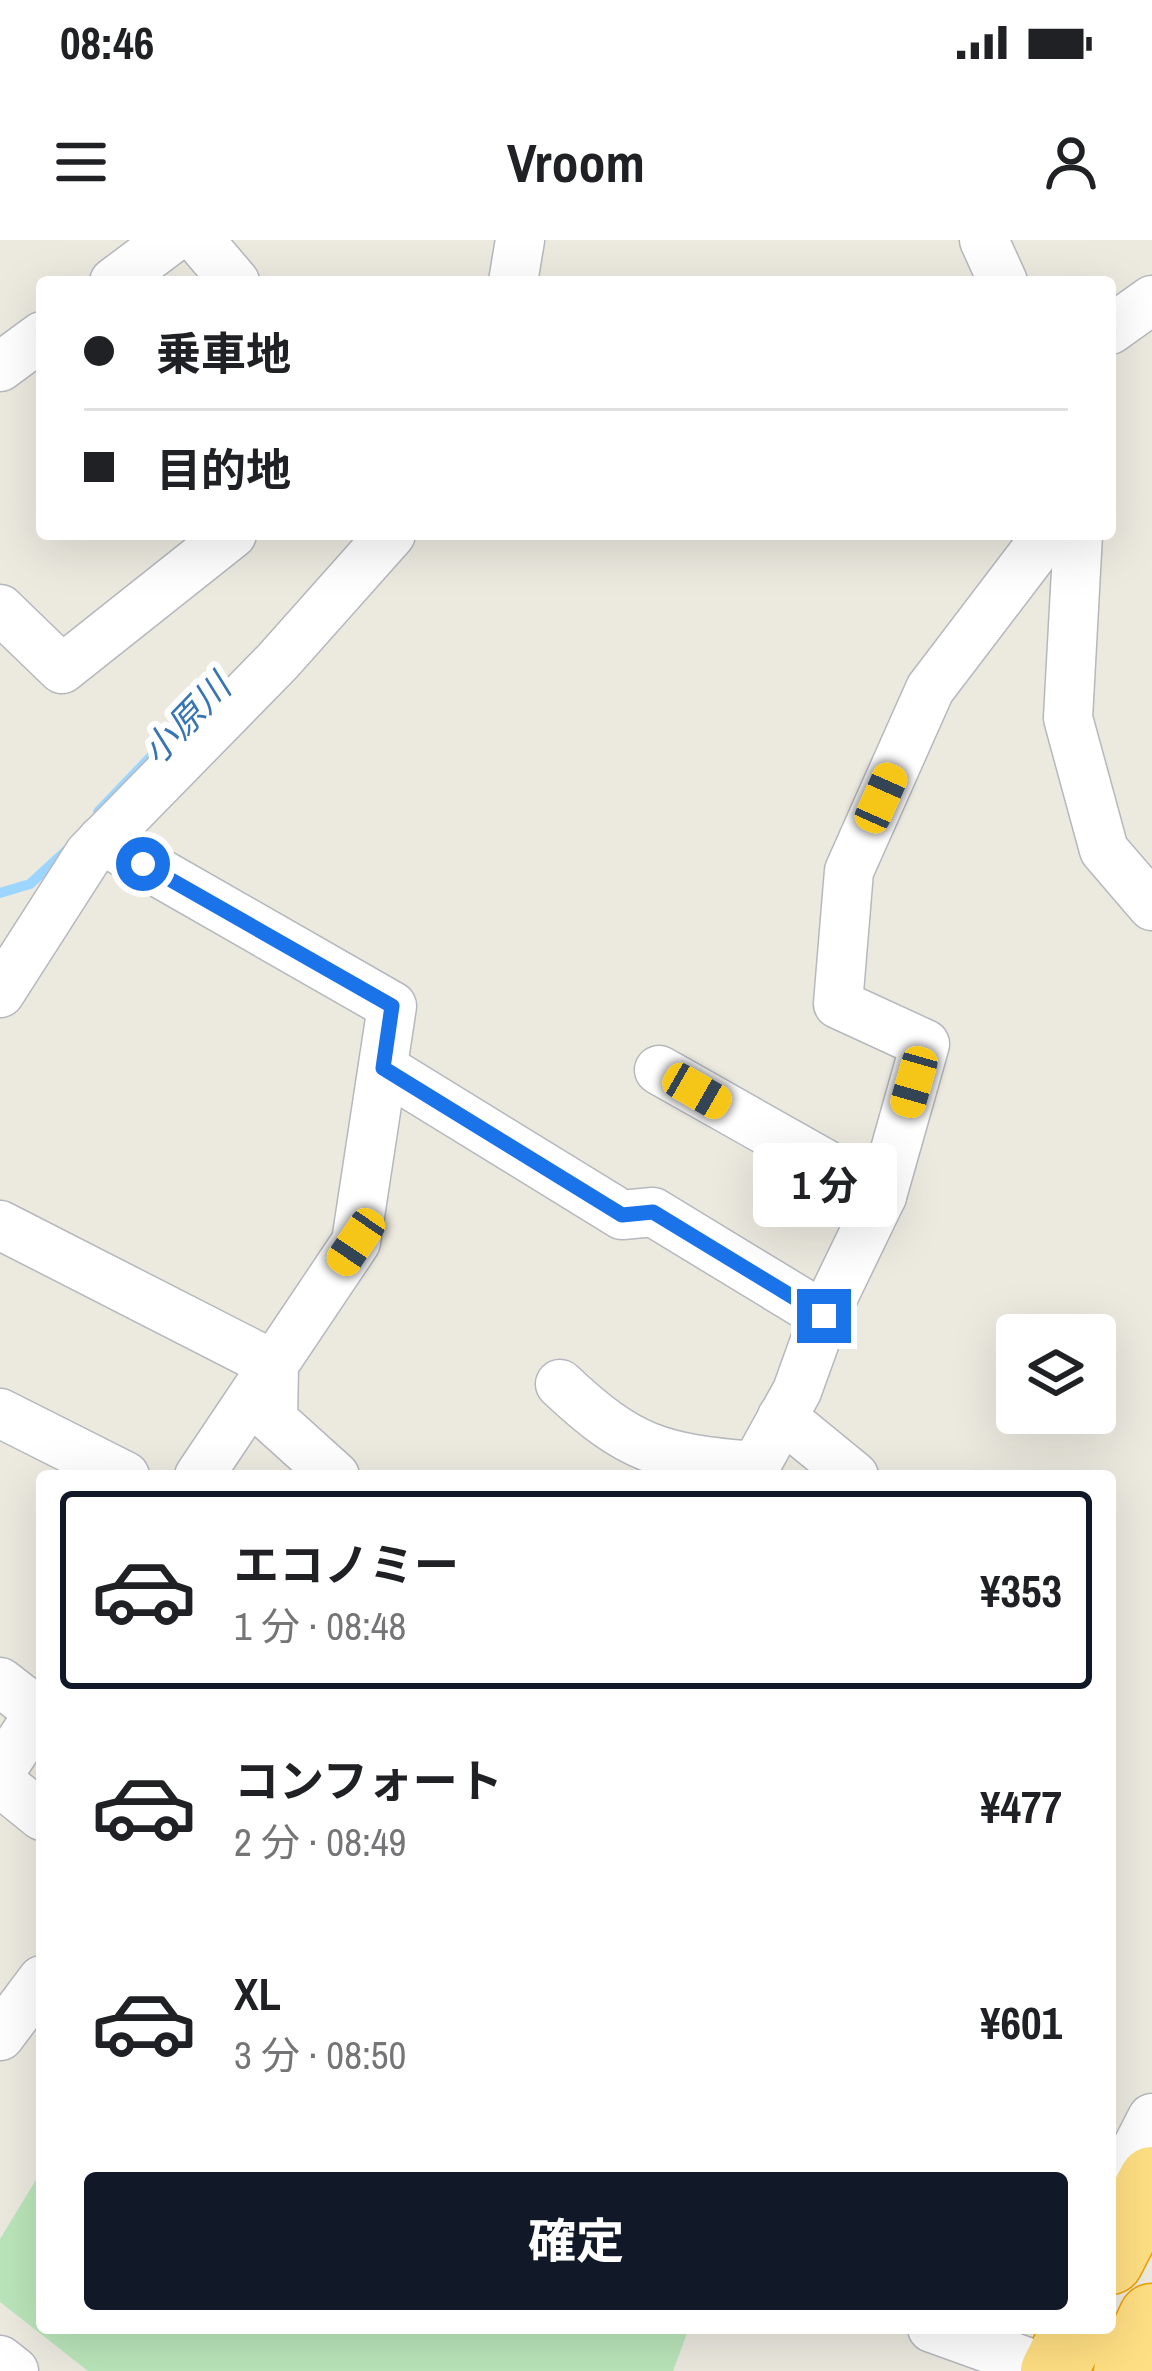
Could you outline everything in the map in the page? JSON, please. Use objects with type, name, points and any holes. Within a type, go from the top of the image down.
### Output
[{"type":"highway","points":[[1116,2249],[1152,2180]]},
{"type":"highway","points":[[1127,2371],[1152,2318]]},
{"type":"street","points":[[122,276],[170,240]]},
{"type":"street","points":[[199,240],[230,276]]},
{"type":"street","points":[[514,276],[520,240]]},
{"type":"street","points":[[984,240],[1000,276]]},
{"type":"street","points":[[1116,326],[1152,300]]},
{"type":"street","points":[[0,367],[36,340]]},
{"type":"street","points":[[0,609],[62,670],[224,540]]},
{"type":"street","points":[[0,993],[102,840],[384,540]]},
{"type":"street","points":[[753,1470],[782,1417],[882,1196],[925,1044],[838,1004],[849,871],[930,689],[1043,540]]},
{"type":"street","points":[[1078,540],[1068,718],[1104,850],[1152,906]]},
{"type":"street","points":[[102,840],[392,1006],[356,1242],[204,1470]]},
{"type":"street","points":[[383,1068],[622,1215],[653,1212],[824,1316]]},
{"type":"street","points":[[659,1070],[882,1196]]},
{"type":"street","points":[[0,1225],[274,1365]]},
{"type":"street","points":[[274,1365],[273,1420],[328,1470]]},
{"type":"street","points":[[560,1384],[610,1431],[674,1459],[746,1470]]},
{"type":"street","points":[[0,1413],[113,1470]]},
{"type":"street","points":[[782,1417],[847,1470]]},
{"type":"street","points":[[0,1682],[36,1707]]},
{"type":"street","points":[[0,1772],[36,1718]]},
{"type":"street","points":[[0,1782],[36,1811]]},
{"type":"street","points":[[0,2036],[36,1988]]},
{"type":"street","points":[[1116,2188],[1152,2118]]},
{"type":"street","points":[[960,2334],[1045,2352]]},
{"type":"street","points":[[0,2360],[14,2371]]},
{"type":"green space","points":[[36,2180],[36,2330],[0,2302],[0,2239]]},
{"type":"green space","points":[[41,2334],[687,2334],[673,2371],[88,2371]]},
{"type":"waterway","name":"小原川","points":[[98,812],[164,743]]},
{"type":"waterway","name":"小原川","points":[[0,893],[30,884],[67,850]]},
{"type":"route","points":[[143,864],[392,1006],[383,1068],[622,1215],[653,1212],[824,1316]]}]
